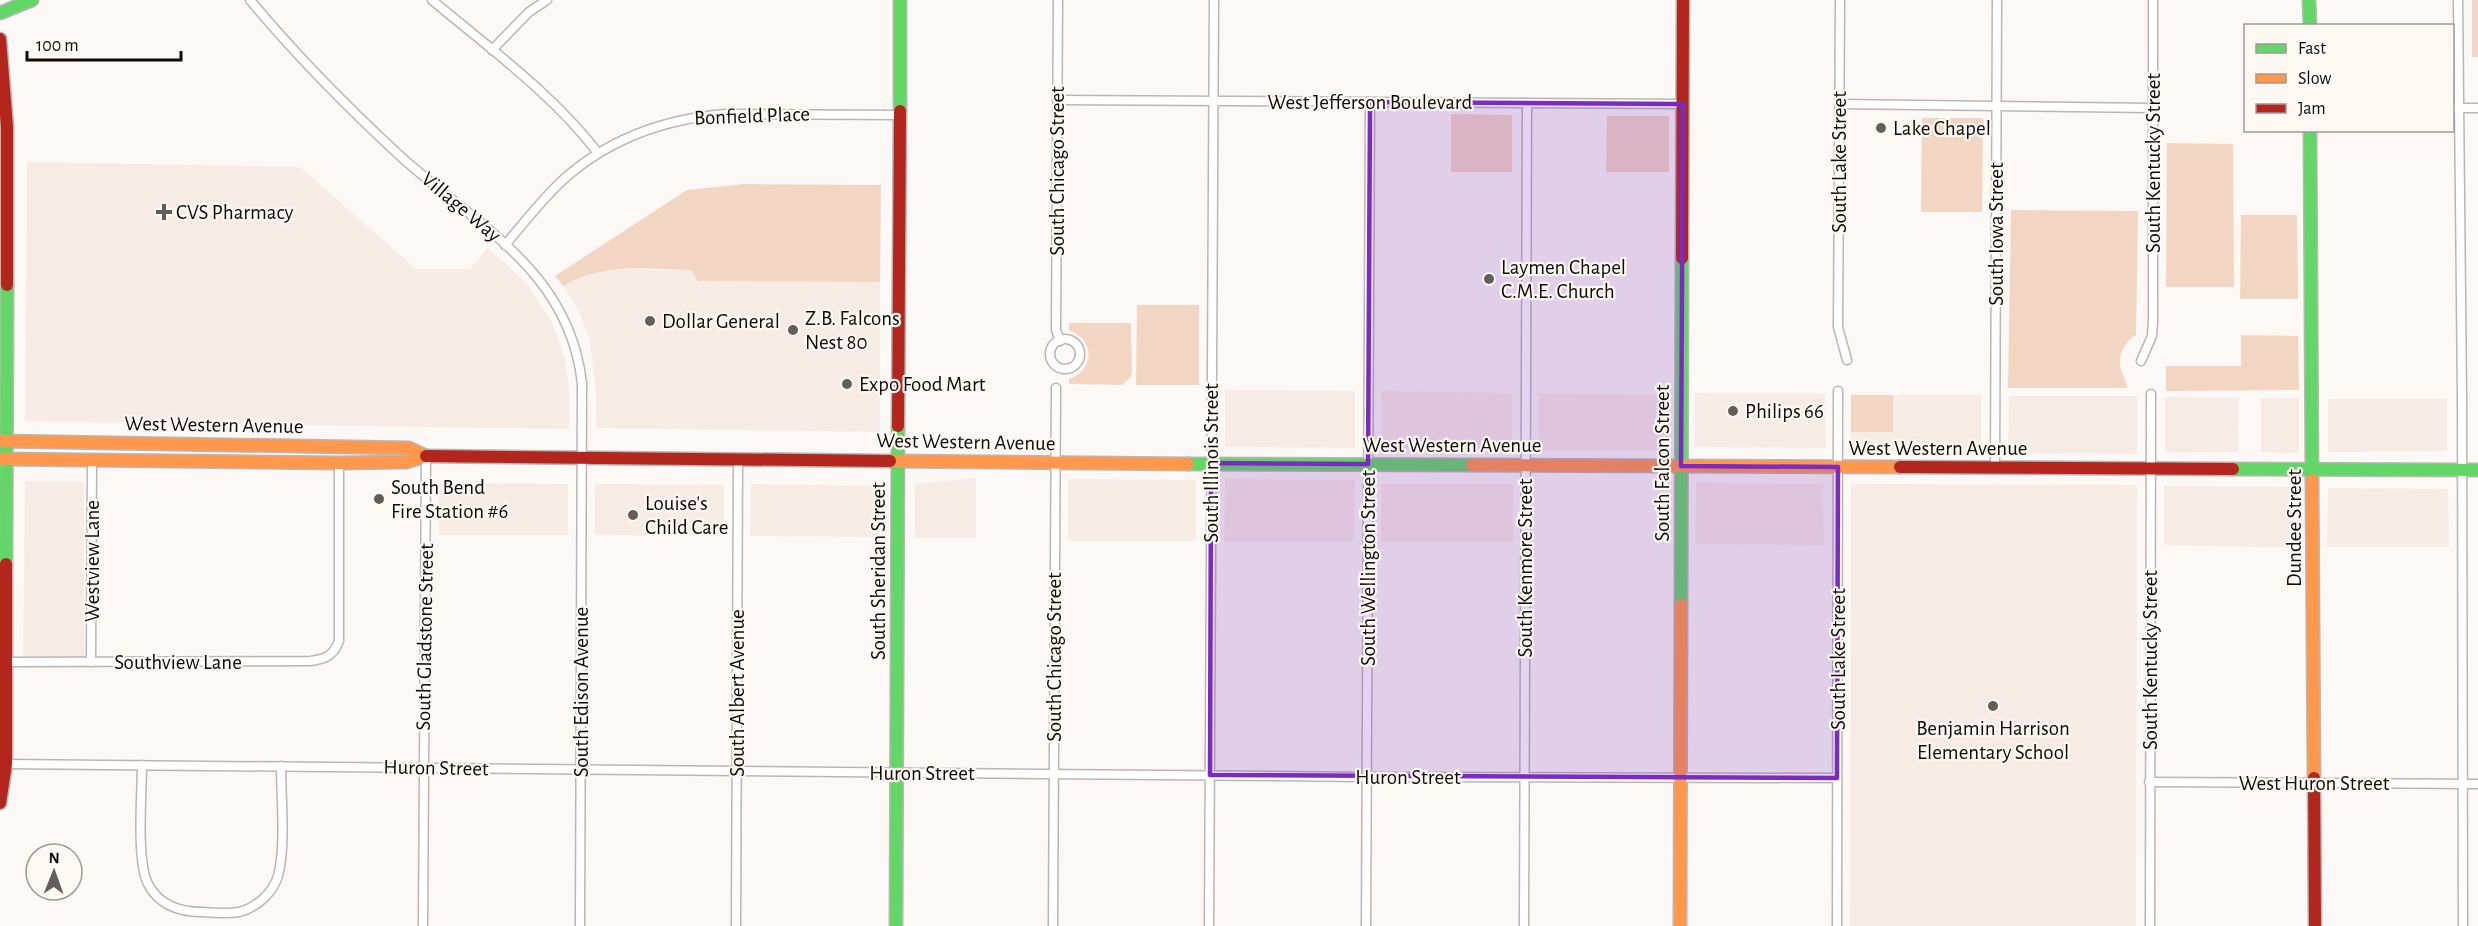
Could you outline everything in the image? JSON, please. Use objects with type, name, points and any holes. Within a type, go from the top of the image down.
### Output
[{"type":"street","points":[[0,13],[32,0]]},
{"type":"street","name":"Village Way","points":[[250,0],[303,62],[348,108],[402,158],[505,245],[544,284],[557,303],[574,339],[582,384],[582,458]]},
{"type":"street","points":[[432,0],[570,119],[598,153]]},
{"type":"street","points":[[492,50],[529,12],[548,0]]},
{"type":"street","name":"South Sheridan Street","points":[[896,926],[900,0]]},
{"type":"street","name":"South Chicago Street","points":[[1058,0],[1056,330],[1060,341]]},
{"type":"street","name":"South Illinois Street","points":[[1209,926],[1214,0]]},
{"type":"street","name":"South Falcon Street","points":[[1680,926],[1683,0]]},
{"type":"street","name":"South Lake Street","points":[[1840,0],[1838,327],[1847,360]]},
{"type":"street","name":"South Iowa Street","points":[[1995,468],[1997,0]]},
{"type":"street","name":"South Kentucky Street","points":[[2141,361],[2152,336],[2154,0]]},
{"type":"street","points":[[2309,0],[2310,24]]},
{"type":"street","points":[[2458,0],[2455,108],[2463,470],[2463,926]]},
{"type":"street","points":[[0,39],[7,127],[4,442],[6,764],[0,803]]},
{"type":"street","name":"West Jefferson Boulevard","points":[[1057,100],[1683,104]]},
{"type":"street","name":"South Wellington Street","points":[[1366,926],[1370,102]]},
{"type":"street","name":"South Kenmore Street","points":[[1524,926],[1527,103]]},
{"type":"street","points":[[1839,104],[2152,108]]},
{"type":"street","points":[[2455,108],[2478,108]]},
{"type":"street","name":"Bonfield Place","points":[[505,245],[562,181],[598,153],[640,131],[696,116],[755,113],[900,115]]},
{"type":"street","name":"Dundee Street","points":[[2310,132],[2314,469],[2315,926]]},
{"type":"street","name":"South Chicago Street","points":[[1053,926],[1056,388]]},
{"type":"street","name":"South Lake Street","points":[[1837,926],[1839,391]]},
{"type":"street","name":"South Kentucky Street","points":[[2150,926],[2151,394]]},
{"type":"street","name":"West Western Avenue","points":[[4,442],[409,448],[426,456]]},
{"type":"street","name":"West Western Avenue","points":[[4,459],[339,463],[406,462],[426,456],[1055,463],[2478,470]]},
{"type":"street","name":"South Gladstone Street","points":[[423,926],[426,456]]},
{"type":"street","name":"South Edison Avenue","points":[[580,926],[582,458]]},
{"type":"street","name":"South Albert Avenue","points":[[736,926],[738,459]]},
{"type":"street","name":"Westview Lane","points":[[91,662],[92,461]]},
{"type":"street","name":"Southview Lane","points":[[7,662],[310,661],[327,658],[334,652],[339,641],[339,463]]},
{"type":"street","name":"Huron Street","points":[[6,764],[1210,776],[1837,778]]},
{"type":"street","points":[[142,765],[143,864],[148,884],[161,900],[175,909],[227,913],[259,903],[278,878],[281,862],[281,766]]},
{"type":"street","name":"West Huron Street","points":[[2149,782],[2478,784]]},
{"type":"highlighted area","points":[[1370,102],[1683,104],[1681,466],[1838,467],[1837,778],[1210,775],[1211,463],[1368,464]]},
{"type":"shaded area","points":[[2472,0],[2478,0],[2478,57],[2472,57]]},
{"type":"shaded area","points":[[1451,114],[1512,115],[1512,172],[1451,172]]},
{"type":"shaded area","points":[[1607,116],[1669,116],[1669,172],[1606,172]]},
{"type":"shaded area","points":[[1922,118],[1983,118],[1982,212],[1921,212]]},
{"type":"shaded area","points":[[2167,143],[2233,144],[2234,287],[2166,287]]},
{"type":"shaded area","points":[[27,162],[300,167],[416,269],[470,269],[488,248],[528,285],[551,320],[565,358],[569,388],[569,429],[25,421]]},
{"type":"shaded area","points":[[744,184],[881,185],[880,282],[698,281],[691,270],[641,268],[595,273],[563,286],[555,276],[687,190]]},
{"type":"shaded area","points":[[2011,210],[2138,211],[2136,335],[2124,347],[2120,360],[2127,388],[2008,388]]},
{"type":"shaded area","points":[[2241,215],[2297,215],[2298,299],[2240,299]]},
{"type":"shaded area","points":[[608,269],[692,270],[699,281],[880,282],[880,432],[596,428],[596,388],[589,337],[578,310],[563,286],[581,276]]},
{"type":"shaded area","points":[[1137,305],[1199,305],[1199,385],[1136,385]]},
{"type":"shaded area","points":[[1069,323],[1131,323],[1132,373],[1130,378],[1122,385],[1069,384],[1069,379],[1084,369],[1089,353],[1083,339],[1069,330]]},
{"type":"shaded area","points":[[2241,335],[2298,336],[2299,390],[2166,391],[2166,366],[2241,366]]},
{"type":"shaded area","points":[[1225,390],[1355,391],[1355,448],[1225,447]]},
{"type":"shaded area","points":[[1381,391],[1512,393],[1512,450],[1384,449],[1382,447]]},
{"type":"shaded area","points":[[1539,393],[1668,395],[1668,450],[1539,450]]},
{"type":"shaded area","points":[[1695,393],[1825,394],[1826,448],[1694,447]]},
{"type":"shaded area","points":[[1851,395],[1981,395],[1981,453],[1851,452]]},
{"type":"shaded area","points":[[1851,395],[1893,395],[1893,432],[1851,432]]},
{"type":"shaded area","points":[[2009,396],[2137,396],[2137,454],[2008,453]]},
{"type":"shaded area","points":[[2165,397],[2239,398],[2238,452],[2165,452]]},
{"type":"shaded area","points":[[2261,398],[2299,398],[2299,453],[2261,452]]},
{"type":"shaded area","points":[[2328,399],[2447,399],[2447,451],[2328,452]]},
{"type":"shaded area","points":[[976,478],[976,538],[915,538],[915,484]]},
{"type":"shaded area","points":[[1068,479],[1196,480],[1196,541],[1068,541]]},
{"type":"shaded area","points":[[1225,479],[1355,480],[1354,541],[1224,541]]},
{"type":"shaded area","points":[[25,481],[84,482],[84,667],[23,668]]},
{"type":"shaded area","points":[[439,483],[568,484],[568,535],[439,535]]},
{"type":"shaded area","points":[[1696,483],[1823,484],[1824,545],[1695,544]]},
{"type":"shaded area","points":[[595,484],[724,485],[724,536],[595,535]]},
{"type":"shaded area","points":[[751,484],[879,486],[879,537],[750,536]]},
{"type":"shaded area","points":[[1381,484],[1513,484],[1513,542],[1381,542]]},
{"type":"shaded area","name":"Benjamin Harrison Elementary School","points":[[1851,484],[2137,485],[2136,926],[1850,926]]},
{"type":"shaded area","points":[[2164,486],[2300,487],[2300,548],[2164,545]]},
{"type":"shaded area","points":[[2328,488],[2448,489],[2449,547],[2327,547]]},
{"type":"traffic: fast","points":[[0,13],[32,0]]},
{"type":"traffic: fast","points":[[900,0],[900,111]]},
{"type":"traffic: fast","points":[[2309,0],[2310,24]]},
{"type":"traffic: fast","points":[[2310,132],[2312,480]]},
{"type":"traffic: fast","points":[[1681,605],[1682,258]]},
{"type":"traffic: fast","points":[[6,564],[7,285]]},
{"type":"traffic: fast","points":[[896,926],[898,426]]},
{"type":"traffic: fast","points":[[1188,464],[1472,465]]},
{"type":"traffic: fast","points":[[2233,469],[2478,470]]},
{"type":"traffic: slow","points":[[0,441],[409,448],[426,456]]},
{"type":"traffic: slow","points":[[0,459],[339,463],[406,462],[426,456]]},
{"type":"traffic: slow","points":[[890,461],[1188,464]]},
{"type":"traffic: slow","points":[[1472,465],[1900,467]]},
{"type":"traffic: slow","points":[[2312,480],[2314,778]]},
{"type":"traffic: slow","points":[[1680,926],[1681,605]]},
{"type":"traffic: jam","points":[[1682,258],[1683,0]]},
{"type":"traffic: jam","points":[[0,39],[7,127],[7,285]]},
{"type":"traffic: jam","points":[[898,426],[900,111]]},
{"type":"traffic: jam","points":[[426,456],[890,461]]},
{"type":"traffic: jam","points":[[1900,467],[2233,469]]},
{"type":"traffic: jam","points":[[0,803],[6,764],[6,564]]},
{"type":"traffic: jam","points":[[2314,778],[2315,926]]},
{"type":"place","name":"Lake Chapel","points":[[1881,128]]},
{"type":"place","name":"CVS Pharmacy","points":[[164,212]]},
{"type":"place","name":"Laymen Chapel C.M.E. Church","points":[[1489,279]]},
{"type":"place","name":"Dollar General","points":[[650,321]]},
{"type":"place","name":"Z.B. Falcons Nest 80","points":[[793,330]]},
{"type":"place","name":"Expo Food Mart","points":[[847,384]]},
{"type":"place","name":"Philips 66","points":[[1733,411]]},
{"type":"place","name":"South Bend Fire Station #6","points":[[379,499]]},
{"type":"place","name":"Louise's Child Care","points":[[633,515]]},
{"type":"place","name":"Benjamin Harrison Elementary School","points":[[1993,706]]}]
